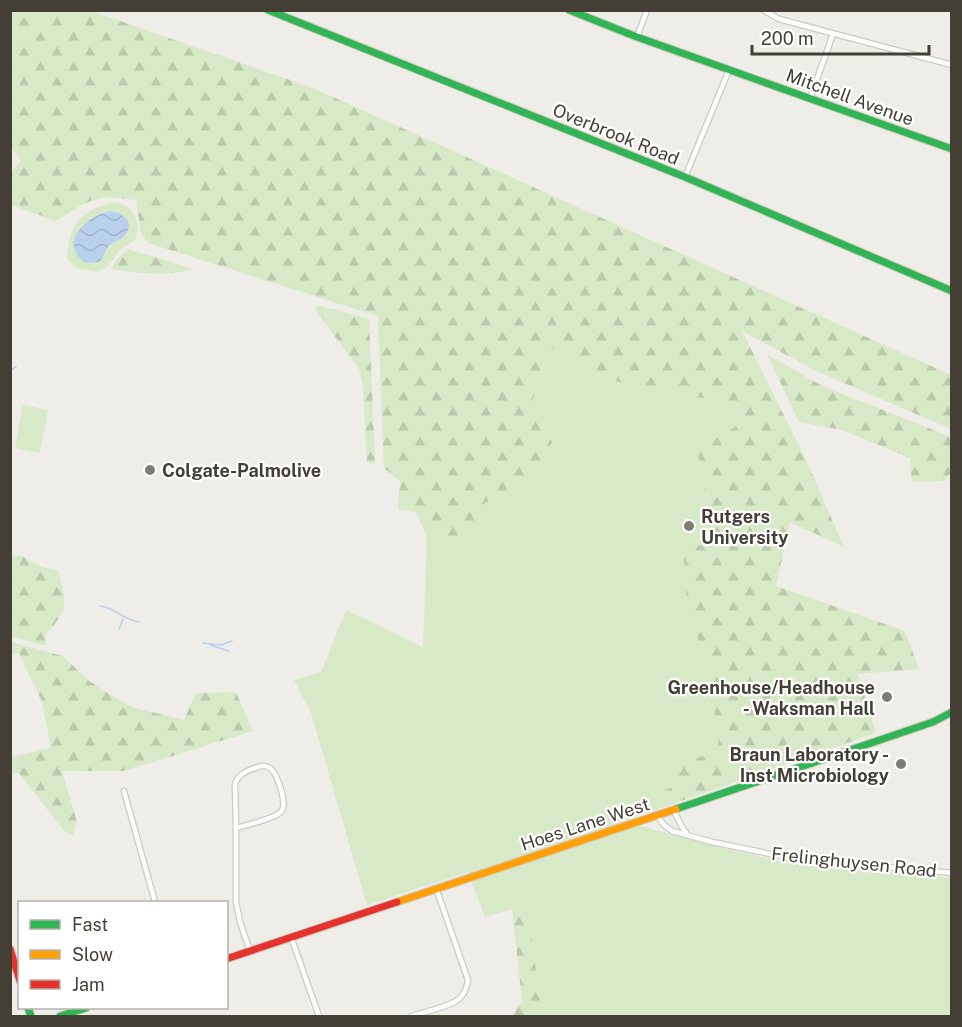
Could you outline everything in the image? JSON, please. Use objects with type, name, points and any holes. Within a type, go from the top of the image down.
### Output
[{"type":"street","name":"Overbrook Road","points":[[268,10],[685,177],[951,291]]},
{"type":"street","name":"Mitchell Avenue","points":[[569,10],[637,37],[951,149]]},
{"type":"street","points":[[637,37],[647,10]]},
{"type":"street","points":[[763,10],[779,19],[951,65]]},
{"type":"street","points":[[810,99],[833,34]]},
{"type":"street","points":[[685,177],[729,70]]},
{"type":"street","name":"Hoes Lane West","points":[[228,958],[674,811],[933,722],[951,712]]},
{"type":"street","points":[[236,828],[274,816],[283,807],[284,801],[273,772],[269,768],[261,765],[240,774],[235,784],[236,902],[250,951]]},
{"type":"street","points":[[124,791],[154,901]]},
{"type":"street","points":[[674,811],[687,834]]},
{"type":"street","name":"Frelinghuysen Road","points":[[658,816],[663,824],[672,831],[712,842],[790,858],[951,873]]},
{"type":"street","points":[[411,1017],[461,998],[468,980],[436,888]]},
{"type":"street","points":[[291,937],[319,1017]]},
{"type":"street","points":[[10,949],[18,975]]},
{"type":"street","points":[[60,1017],[83,1009]]},
{"type":"green space","points":[[11,10],[91,11],[313,88],[951,375],[951,429],[816,371],[742,331],[807,462],[844,547],[790,522],[776,586],[905,631],[919,669],[858,674],[876,733],[664,807],[659,792],[679,785],[673,768],[719,749],[709,666],[687,611],[683,543],[715,547],[697,450],[746,420],[723,402],[599,378],[550,347],[531,404],[552,442],[544,469],[480,506],[475,542],[427,538],[416,512],[398,509],[400,481],[384,468],[378,316],[148,243],[141,234],[136,200],[111,197],[93,200],[56,221],[11,205],[11,172],[21,160],[11,148]]},
{"type":"green space","points":[[114,202],[131,210],[136,220],[136,239],[120,250],[108,266],[97,272],[75,268],[67,258],[70,236],[85,215]],"holes":[[[117,211],[123,236],[111,245],[102,258],[94,264],[101,213]]]},
{"type":"green space","points":[[128,249],[193,269],[162,274],[111,269]]},
{"type":"green space","points":[[316,305],[369,319],[375,462],[373,464],[367,462],[363,386],[359,369],[317,312]]},
{"type":"green space","points":[[550,347],[599,378],[723,402],[746,421],[697,450],[715,548],[683,544],[687,611],[709,666],[719,749],[674,768],[679,785],[659,792],[664,807],[623,821],[721,848],[791,863],[951,878],[951,1016],[542,1016],[528,909],[512,909],[485,917],[468,872],[367,905],[311,713],[294,680],[321,672],[346,610],[423,647],[427,538],[475,542],[480,506],[544,469],[552,442],[531,404]]},
{"type":"green space","points":[[767,354],[822,386],[951,437],[951,472],[945,481],[912,482],[910,458],[842,430],[799,422]]},
{"type":"green space","points":[[23,405],[48,410],[40,453],[15,448]]},
{"type":"green space","points":[[10,555],[22,556],[41,567],[58,570],[64,606],[59,618],[45,636],[46,646],[11,636]]},
{"type":"green space","points":[[11,642],[63,656],[89,681],[131,707],[184,720],[196,693],[236,692],[253,731],[124,771],[62,771],[77,822],[73,835],[64,831],[19,773],[11,773],[11,757],[51,748],[42,702],[19,653],[11,654]]},
{"type":"green space","points":[[512,909],[528,909],[542,1016],[512,1016],[522,1000]]},
{"type":"water","points":[[110,211],[122,215],[128,221],[128,230],[123,237],[110,245],[100,262],[86,263],[77,255],[74,239],[84,224]]},
{"type":"waterway","points":[[10,370],[16,367]]},
{"type":"waterway","points":[[100,606],[110,608],[139,622]]},
{"type":"waterway","points":[[119,629],[123,619]]},
{"type":"waterway","points":[[203,643],[221,645],[232,641]]},
{"type":"waterway","points":[[210,645],[229,651]]},
{"type":"traffic: fast","points":[[268,10],[685,177],[952,291]]},
{"type":"traffic: fast","points":[[569,10],[637,37],[952,149]]},
{"type":"traffic: fast","points":[[676,809],[933,722],[952,712]]},
{"type":"traffic: fast","points":[[28,1009],[31,1016]]},
{"type":"traffic: fast","points":[[60,1016],[83,1009]]},
{"type":"traffic: slow","points":[[397,902],[676,809]]},
{"type":"traffic: jam","points":[[228,958],[397,902]]},
{"type":"traffic: jam","points":[[10,949],[18,975]]},
{"type":"place","name":"Colgate-Palmolive","points":[[150,470]]},
{"type":"place","name":"Rutgers University","points":[[689,526]]},
{"type":"place","name":"Greenhouse/Headhouse - Waksman Hall","points":[[887,697]]},
{"type":"place","name":"Braun Laboratory - Inst Microbiology","points":[[901,764]]}]
